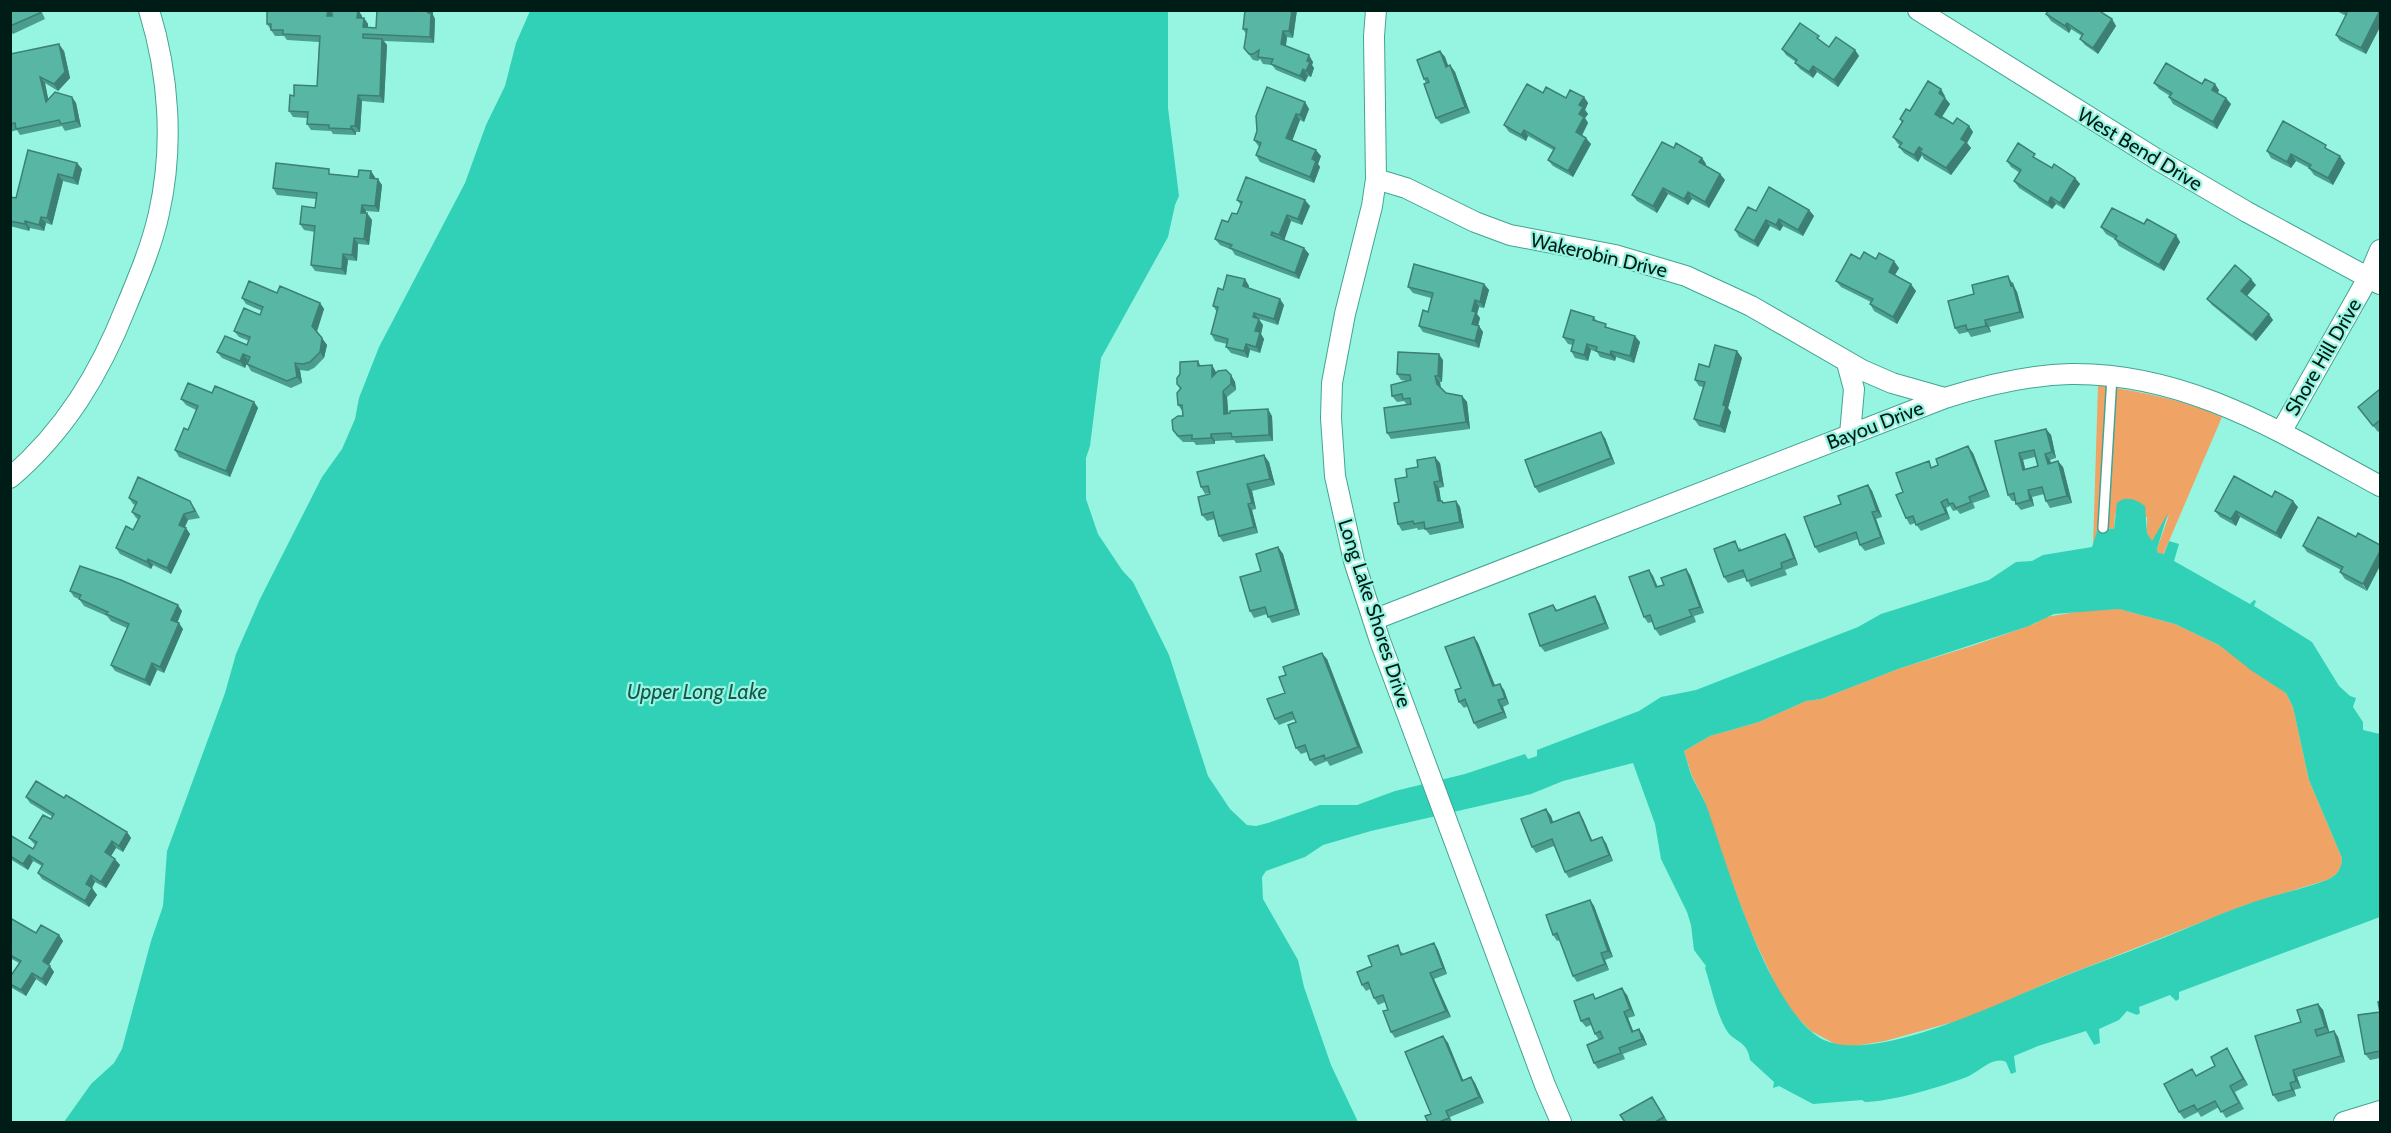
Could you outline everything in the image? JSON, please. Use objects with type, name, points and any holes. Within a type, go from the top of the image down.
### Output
[{"type":"street","points":[[10,478],[48,443],[94,377],[114,338],[152,240],[163,192],[168,129],[162,64],[149,10]]},
{"type":"street","name":"Long Lake Shores Drive","points":[[1376,10],[1374,36],[1376,179],[1372,206],[1336,352],[1330,418],[1335,476],[1342,516],[1373,620],[1545,1085],[1561,1122]]},
{"type":"street","name":"West Bend Drive","points":[[1917,10],[2158,160],[2247,212],[2374,281]]},
{"type":"street","name":"Wakerobin Drive","points":[[1376,179],[1406,188],[1475,222],[1510,235],[1616,255],[1686,276],[1751,306],[1847,363],[1892,383],[1945,398]]},
{"type":"street","name":"Shore Hill Drive","points":[[2281,432],[2374,281],[2380,250]]},
{"type":"street","points":[[1847,363],[1854,389],[1850,434]]},
{"type":"street","name":"Bayou Drive","points":[[1373,620],[1945,398],[1991,384],[2035,376],[2068,374],[2112,376],[2146,381],[2223,404],[2281,432],[2380,486]]},
{"type":"street","points":[[2344,1122],[2380,1111]]},
{"type":"lane","points":[[2103,528],[2112,376]]},
{"type":"shaded area","points":[[2098,385],[2177,401],[2222,417],[2163,555],[2158,553],[2157,549],[2169,515],[2152,542],[2147,533],[2147,517],[2115,514],[2114,529],[2098,528],[2093,547]]},
{"type":"shaded area","points":[[2119,609],[2175,624],[2219,645],[2286,693],[2293,707],[2309,780],[2342,858],[2338,871],[2327,880],[2245,905],[2049,982],[1971,1017],[1885,1041],[1855,1046],[1837,1045],[1811,1031],[1791,1011],[1779,992],[1750,930],[1704,800],[1692,776],[1684,751],[1710,736],[1759,722],[1806,701],[1821,699],[1898,669],[2034,624],[2046,617],[2089,610]]},
{"type":"water","name":"Upper Long Lake","points":[[530,11],[1168,11],[1168,108],[1179,196],[1168,237],[1101,358],[1090,446],[1086,458],[1086,499],[1098,534],[1122,570],[1133,582],[1169,655],[1208,776],[1230,809],[1247,825],[1256,826],[1268,823],[1320,805],[1357,805],[1395,791],[1465,774],[1525,754],[1528,759],[1537,756],[1537,750],[1639,711],[1661,697],[1696,690],[1858,627],[1881,614],[1989,580],[2016,562],[2032,561],[2043,555],[2092,547],[2098,528],[2114,529],[2117,503],[2128,499],[2145,506],[2147,533],[2152,541],[2168,513],[2157,549],[2158,553],[2164,554],[2169,541],[2179,544],[2174,561],[2250,604],[2256,601],[2254,606],[2312,642],[2339,686],[2350,696],[2356,698],[2353,707],[2363,722],[2363,730],[2380,734],[2380,917],[2179,992],[2179,999],[2176,1001],[2170,995],[2139,1007],[2140,1013],[2137,1015],[2127,1011],[2119,1020],[2099,1029],[2100,1043],[2094,1045],[2086,1031],[2014,1056],[2016,1072],[2011,1074],[2006,1062],[1996,1061],[1959,1080],[1903,1096],[1865,1102],[1862,1100],[1813,1104],[1779,1086],[1773,1088],[1774,1082],[1750,1060],[1747,1049],[1730,1035],[1723,1024],[1714,1001],[1706,966],[1694,950],[1687,912],[1661,859],[1655,824],[1633,763],[1563,781],[1531,794],[1371,831],[1323,845],[1305,857],[1266,871],[1262,877],[1263,899],[1298,960],[1304,987],[1331,1065],[1358,1122],[64,1122],[91,1084],[114,1063],[122,1049],[151,941],[163,906],[167,851],[225,693],[236,654],[260,599],[322,477],[342,449],[355,419],[359,398],[379,347],[465,183],[486,125],[505,86],[516,43]],"holes":[[[2119,609],[2175,624],[2219,645],[2252,671],[2286,693],[2293,707],[2309,780],[2342,858],[2336,874],[2317,884],[2233,909],[1975,1014],[1905,1037],[1872,1044],[1843,1045],[1820,1038],[1801,1021],[1783,997],[1752,934],[1684,751],[1710,736],[1759,722],[1806,701],[1821,699],[1898,669],[2029,626],[2054,614]]]},
{"type":"building","points":[[10,10],[39,10],[40,13],[10,26]]},
{"type":"building","points":[[267,10],[328,10],[327,16],[332,16],[332,10],[358,10],[357,18],[364,18],[363,27],[376,28],[377,10],[428,10],[428,13],[431,13],[430,37],[363,34],[363,38],[382,39],[380,96],[358,95],[355,126],[351,126],[351,129],[329,128],[329,125],[307,124],[308,112],[289,111],[290,95],[294,96],[294,85],[317,86],[320,36],[283,34],[283,30],[271,30],[271,24],[267,24]]},
{"type":"building","points":[[1245,10],[1292,10],[1289,31],[1283,31],[1281,44],[1309,55],[1307,61],[1310,62],[1306,71],[1303,69],[1300,76],[1271,64],[1273,59],[1258,57],[1259,50],[1249,54],[1244,48],[1247,29],[1243,29]]},
{"type":"building","points":[[2049,10],[2098,10],[2112,19],[2093,48],[2080,39],[2083,34],[2067,23],[2065,26],[2046,14]]},
{"type":"building","points":[[2342,10],[2380,10],[2361,48],[2336,35],[2347,13]]},
{"type":"building","points":[[1800,23],[1819,36],[1817,38],[1829,47],[1836,37],[1855,50],[1834,80],[1813,66],[1809,72],[1795,63],[1797,60],[1782,49]]},
{"type":"building","points":[[59,44],[65,72],[54,84],[40,77],[46,102],[55,92],[72,97],[76,121],[61,124],[59,120],[16,129],[15,123],[10,124],[10,54]]},
{"type":"building","points":[[1440,51],[1446,67],[1450,65],[1465,107],[1436,118],[1424,84],[1429,82],[1427,78],[1424,79],[1417,60]]},
{"type":"building","points":[[2166,63],[2202,84],[2205,79],[2215,84],[2212,90],[2226,98],[2213,122],[2169,97],[2172,93],[2154,83]]},
{"type":"building","points":[[1928,81],[1941,89],[1939,93],[1945,98],[1935,114],[1953,124],[1957,118],[1969,126],[1961,139],[1966,142],[1946,168],[1920,152],[1922,149],[1919,147],[1914,155],[1899,147],[1902,143],[1893,137],[1903,121],[1900,119],[1906,109],[1910,111]]},
{"type":"building","points":[[1527,84],[1543,93],[1546,87],[1566,98],[1570,90],[1584,97],[1579,105],[1583,107],[1579,114],[1584,117],[1576,132],[1586,138],[1568,171],[1548,160],[1555,148],[1524,130],[1521,135],[1504,125]]},
{"type":"building","points":[[1267,87],[1305,102],[1300,115],[1296,114],[1286,138],[1316,150],[1312,159],[1316,161],[1310,177],[1256,155],[1261,143],[1254,140],[1257,131],[1256,116]]},
{"type":"building","points":[[2283,121],[2326,145],[2325,148],[2340,156],[2328,178],[2309,168],[2311,165],[2291,154],[2287,162],[2267,151]]},
{"type":"building","points":[[1662,142],[1674,148],[1676,143],[1702,158],[1699,162],[1720,174],[1705,202],[1688,192],[1684,199],[1663,188],[1653,206],[1632,195]]},
{"type":"building","points":[[2018,143],[2035,154],[2033,157],[2052,168],[2054,164],[2075,178],[2060,203],[2051,197],[2048,203],[2014,181],[2021,170],[2007,161]]},
{"type":"building","points":[[28,150],[77,163],[73,178],[58,174],[47,218],[41,217],[39,225],[25,221],[25,224],[10,221],[10,197],[16,198]]},
{"type":"building","points":[[276,163],[329,169],[329,174],[358,177],[359,170],[371,171],[370,178],[378,179],[375,206],[362,205],[361,213],[367,213],[364,239],[354,238],[352,255],[343,254],[342,269],[311,265],[315,226],[300,224],[302,206],[315,208],[317,193],[273,188]]},
{"type":"building","points":[[1246,177],[1305,200],[1298,219],[1287,215],[1279,235],[1272,232],[1271,235],[1304,248],[1295,273],[1230,248],[1232,245],[1215,239],[1222,220],[1228,222],[1232,213],[1237,214],[1242,202],[1237,200]]},
{"type":"building","points":[[1769,187],[1809,210],[1798,230],[1779,219],[1776,225],[1766,220],[1754,241],[1735,230],[1748,207],[1756,211]]},
{"type":"building","points":[[2112,208],[2144,224],[2147,219],[2176,235],[2159,265],[2115,239],[2117,236],[2101,227]]},
{"type":"building","points":[[1864,252],[1876,259],[1879,253],[1894,261],[1889,272],[1911,284],[1893,317],[1870,304],[1873,299],[1836,281],[1851,254],[1860,259]]},
{"type":"building","points":[[1414,264],[1484,284],[1480,302],[1475,300],[1472,311],[1476,312],[1472,324],[1479,326],[1475,341],[1419,326],[1423,310],[1428,312],[1433,293],[1408,287]]},
{"type":"building","points":[[2235,265],[2251,279],[2241,291],[2269,314],[2252,335],[2207,299]]},
{"type":"building","points":[[1227,275],[1245,279],[1243,286],[1280,299],[1274,319],[1254,313],[1253,317],[1259,319],[1255,331],[1260,332],[1256,347],[1246,344],[1244,351],[1226,347],[1228,339],[1211,334],[1218,307],[1213,306],[1218,288],[1223,290]]},
{"type":"building","points":[[2008,276],[2011,286],[2013,285],[2020,312],[1985,320],[1986,326],[1967,330],[1966,325],[1955,328],[1948,301],[1974,294],[1972,285]]},
{"type":"building","points":[[249,281],[277,293],[280,286],[320,303],[312,326],[322,338],[320,352],[310,362],[295,363],[297,377],[287,381],[247,364],[250,357],[243,354],[240,361],[217,352],[225,336],[247,345],[250,337],[234,331],[244,308],[260,315],[263,307],[242,298]]},
{"type":"building","points":[[1571,310],[1594,317],[1593,320],[1606,324],[1605,327],[1635,336],[1630,356],[1611,351],[1610,355],[1596,351],[1597,347],[1587,344],[1584,355],[1571,351],[1574,340],[1563,337]]},
{"type":"building","points":[[1715,345],[1737,351],[1720,426],[1694,419],[1705,382],[1695,380],[1699,364],[1709,367]]},
{"type":"building","points":[[1398,352],[1439,354],[1438,376],[1435,376],[1437,384],[1446,393],[1462,396],[1466,422],[1387,433],[1384,408],[1411,404],[1410,398],[1403,399],[1402,394],[1392,396],[1391,385],[1411,380],[1410,375],[1397,374]]},
{"type":"building","points":[[1198,361],[1198,366],[1212,365],[1212,377],[1218,371],[1226,370],[1231,375],[1231,384],[1223,391],[1224,414],[1230,411],[1268,409],[1269,435],[1232,437],[1231,433],[1211,434],[1211,438],[1192,439],[1192,435],[1178,436],[1173,430],[1172,420],[1183,416],[1182,405],[1178,405],[1177,393],[1181,388],[1177,384],[1180,362]]},
{"type":"building","points":[[188,383],[212,393],[215,386],[254,402],[226,471],[175,450],[184,428],[188,430],[198,406],[181,399]]},
{"type":"building","points":[[2380,389],[2380,420],[2373,426],[2358,407]]},
{"type":"building","points":[[2046,429],[2052,452],[2045,454],[2048,464],[2058,461],[2067,496],[2046,501],[2042,487],[2028,490],[2030,500],[2016,504],[2014,493],[2008,495],[1995,441]],"holes":[[[2034,450],[2038,466],[2023,470],[2019,453]]]},
{"type":"building","points":[[1601,432],[1611,458],[1535,487],[1525,460]]},
{"type":"building","points":[[1968,446],[1986,490],[1969,497],[1971,502],[1956,508],[1953,503],[1949,504],[1947,499],[1941,502],[1946,513],[1916,525],[1913,516],[1906,518],[1896,495],[1903,492],[1896,473],[1929,461],[1931,468],[1938,465],[1936,459]]},
{"type":"building","points":[[1264,455],[1270,479],[1247,484],[1252,503],[1248,504],[1254,527],[1219,536],[1213,512],[1202,515],[1198,497],[1210,494],[1208,486],[1201,487],[1197,472]]},
{"type":"building","points":[[1435,457],[1440,481],[1434,482],[1438,501],[1443,503],[1456,501],[1460,522],[1425,529],[1424,522],[1414,524],[1413,521],[1398,524],[1394,503],[1399,502],[1395,479],[1407,477],[1406,469],[1418,467],[1417,460]]},
{"type":"building","points":[[2234,476],[2272,497],[2275,491],[2293,501],[2276,533],[2236,511],[2231,519],[2215,511]]},
{"type":"building","points":[[138,477],[190,501],[195,511],[184,514],[179,525],[186,528],[167,568],[116,548],[126,526],[133,530],[140,516],[132,512],[137,502],[129,498]]},
{"type":"building","points":[[1868,485],[1877,511],[1872,512],[1881,537],[1860,545],[1856,532],[1815,547],[1804,517],[1841,504],[1838,496]]},
{"type":"building","points":[[2318,517],[2356,537],[2358,533],[2380,545],[2380,551],[2363,584],[2340,572],[2343,567],[2303,546]]},
{"type":"building","points":[[1785,534],[1794,558],[1781,563],[1782,568],[1747,581],[1743,570],[1724,577],[1714,549],[1735,541],[1739,551]]},
{"type":"building","points":[[1278,547],[1296,609],[1268,617],[1265,607],[1250,611],[1240,577],[1261,571],[1256,554]]},
{"type":"building","points":[[80,566],[121,580],[178,605],[171,620],[179,623],[160,667],[152,663],[145,680],[111,665],[129,624],[79,599],[81,595],[70,591]]},
{"type":"building","points":[[1686,569],[1700,607],[1689,610],[1692,616],[1655,629],[1650,615],[1644,617],[1629,577],[1649,570],[1656,587],[1664,585],[1661,578]]},
{"type":"building","points":[[1595,596],[1605,623],[1540,646],[1529,614],[1553,605],[1556,611]]},
{"type":"building","points":[[1474,637],[1493,686],[1500,684],[1505,698],[1498,700],[1503,712],[1474,723],[1465,699],[1459,702],[1455,690],[1461,688],[1445,647]]},
{"type":"building","points":[[1322,653],[1358,747],[1325,759],[1324,755],[1310,760],[1305,745],[1296,748],[1288,725],[1296,722],[1292,712],[1275,719],[1267,699],[1285,693],[1279,677],[1286,675],[1283,667]]},
{"type":"building","points":[[36,781],[64,798],[66,795],[127,832],[119,846],[112,841],[105,852],[115,859],[101,882],[91,875],[86,884],[92,888],[85,901],[38,873],[43,864],[29,855],[23,864],[10,856],[10,835],[33,849],[37,842],[29,838],[43,815],[51,819],[54,814],[26,797]]},
{"type":"building","points":[[1546,809],[1551,823],[1579,812],[1591,841],[1602,837],[1609,855],[1565,872],[1552,839],[1532,847],[1521,819]]},
{"type":"building","points":[[1590,900],[1608,951],[1601,953],[1605,964],[1573,976],[1557,933],[1553,935],[1546,915]]},
{"type":"building","points":[[10,918],[36,933],[41,925],[59,935],[43,961],[50,966],[42,979],[32,973],[21,990],[10,984],[10,977],[21,961],[10,955]]},
{"type":"building","points":[[1434,943],[1443,968],[1430,973],[1446,1011],[1391,1032],[1383,1011],[1388,1010],[1383,995],[1374,998],[1368,982],[1362,985],[1357,972],[1372,966],[1368,956],[1398,945],[1401,955]]},
{"type":"building","points":[[1622,988],[1630,1009],[1624,1012],[1632,1032],[1639,1029],[1642,1039],[1619,1048],[1621,1053],[1594,1063],[1587,1045],[1603,1038],[1600,1031],[1595,1034],[1589,1018],[1581,1021],[1574,1001],[1593,994],[1595,999]]},
{"type":"building","points":[[2318,1004],[2325,1027],[2315,1030],[2317,1036],[2334,1031],[2341,1056],[2293,1070],[2296,1081],[2290,1083],[2292,1090],[2273,1095],[2255,1036],[2301,1022],[2297,1010]]},
{"type":"building","points":[[2380,1012],[2380,1051],[2365,1054],[2358,1015]]},
{"type":"building","points":[[1443,1036],[1462,1081],[1471,1077],[1479,1097],[1446,1111],[1449,1118],[1439,1122],[1428,1122],[1425,1116],[1431,1114],[1405,1052]]},
{"type":"building","points":[[2227,1048],[2243,1079],[2230,1086],[2239,1103],[2221,1112],[2215,1101],[2197,1110],[2194,1105],[2179,1112],[2164,1084],[2192,1069],[2196,1076],[2215,1066],[2211,1057]]},
{"type":"building","points":[[1652,1097],[1664,1117],[1658,1122],[1625,1122],[1620,1115]]}]
